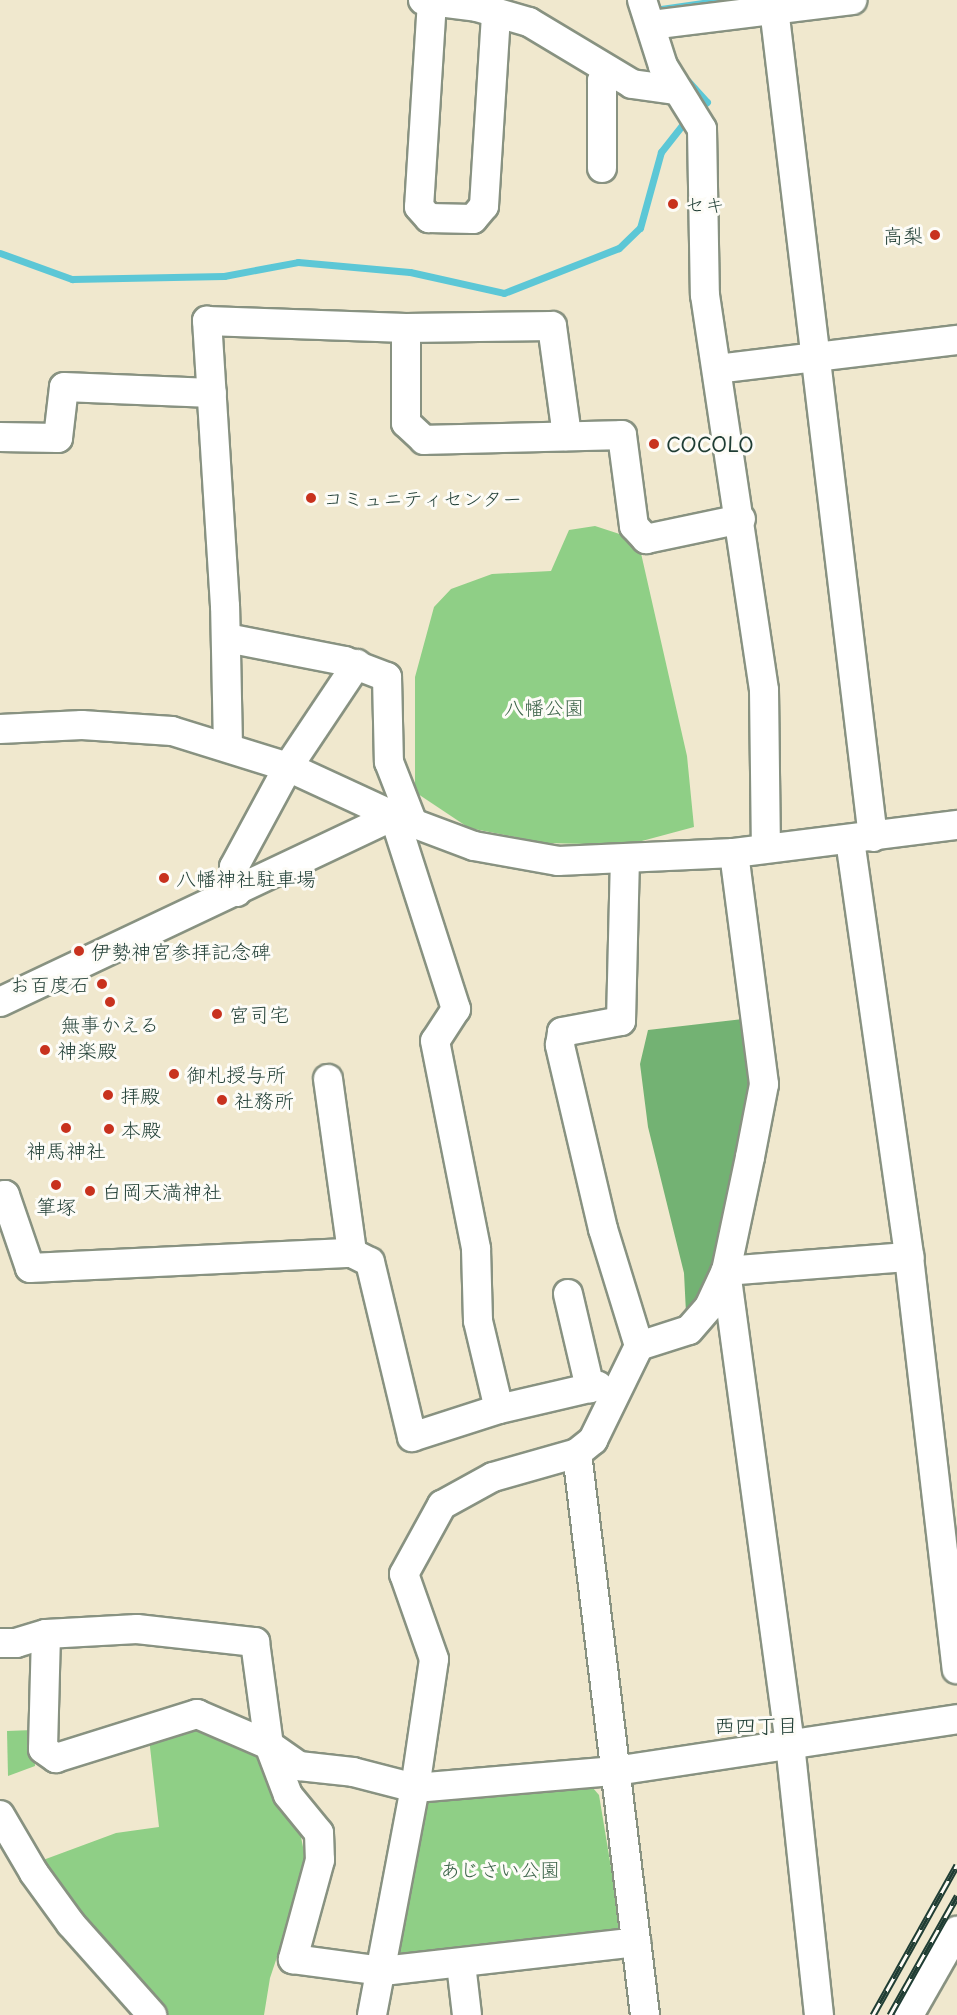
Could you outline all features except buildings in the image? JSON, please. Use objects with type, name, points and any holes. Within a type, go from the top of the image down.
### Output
[{"type":"street","points":[[766,848],[764,690],[741,519],[705,295],[702,129],[696,116],[675,90],[663,66],[653,19],[774,5],[852,0]]},
{"type":"street","points":[[496,13],[484,206],[474,219],[429,218],[419,207],[428,1],[496,13],[529,22],[632,84],[675,90]]},
{"type":"street","points":[[774,5],[816,358],[862,838],[909,1257],[947,1509],[957,1669]]},
{"type":"street","points":[[602,168],[602,81],[608,70]]},
{"type":"street","points":[[228,746],[227,638],[207,321],[406,328],[552,326],[567,436]]},
{"type":"street","points":[[406,328],[406,423],[424,440],[622,435],[634,526],[646,539],[741,519]]},
{"type":"street","points":[[717,369],[957,340]]},
{"type":"street","points":[[0,437],[58,438],[64,387],[212,393]]},
{"type":"street","points":[[227,638],[357,664],[387,677],[389,762],[456,1009],[435,1041],[476,1249],[478,1321],[499,1408]]},
{"type":"street","points":[[237,892],[234,867],[288,767],[357,664]]},
{"type":"street","points":[[0,729],[123,726],[172,731],[228,746],[288,767],[403,818],[474,846],[558,861],[625,860],[734,853],[957,825]]},
{"type":"street","points":[[0,1002],[403,818]]},
{"type":"street","points":[[639,1346],[689,1330],[709,1307],[726,1271],[764,1084],[734,853]]},
{"type":"street","points":[[372,2015],[383,1971],[415,1788],[434,1659],[404,1574],[442,1504],[493,1477],[577,1453],[593,1440],[639,1346],[603,1229],[560,1045],[562,1032],[621,1021],[625,860]]},
{"type":"street","points":[[328,1079],[352,1253]]},
{"type":"street","points":[[0,1196],[5,1195],[30,1268],[352,1253],[370,1262],[412,1437],[499,1408],[594,1387],[568,1294]]},
{"type":"street","points":[[726,1271],[909,1257]]},
{"type":"street","points":[[726,1271],[790,1744],[819,2015]]},
{"type":"street","points":[[577,1453],[645,2015]]},
{"type":"street","points":[[0,1643],[16,1643],[46,1634],[137,1629],[255,1642],[269,1745],[288,1796],[319,1833],[320,1860],[292,1959],[383,1971],[461,1964],[636,1942]]},
{"type":"street","points":[[46,1634],[43,1749],[56,1758],[197,1714],[269,1745],[299,1766],[353,1772],[415,1788],[615,1771],[957,1719]]},
{"type":"street","points":[[0,1815],[34,1873],[71,1924],[152,2015]]},
{"type":"street","points":[[909,2015],[957,1931]]},
{"type":"street","points":[[461,1964],[467,2015]]},
{"type":"green space","name":"八幡公園","points":[[595,526],[638,540],[687,756],[694,827],[627,845],[546,843],[469,828],[415,792],[415,677],[434,607],[451,589],[492,574],[551,571],[569,530]]},
{"type":"green space","points":[[743,1019],[754,1085],[707,1301],[686,1313],[684,1273],[648,1127],[640,1064],[648,1030]]},
{"type":"green space","points":[[191,1724],[266,1754],[299,1827],[307,1867],[270,1978],[264,2015],[164,2015],[35,1863],[116,1833],[159,1827],[149,1738]]},
{"type":"green space","points":[[33,1730],[35,1766],[8,1776],[7,1731]]},
{"type":"green space","name":"あじさい公園","points":[[586,1780],[599,1795],[622,1934],[392,1964],[420,1798]]},
{"type":"waterway","points":[[654,10],[723,0]]},
{"type":"waterway","points":[[688,81],[707,102],[697,110]]},
{"type":"waterway","points":[[0,253],[72,279],[224,276],[298,262],[410,272],[504,293],[619,248],[640,228],[661,152],[687,119]]},
{"type":"railway","points":[[873,2015],[957,1865]]},
{"type":"railway","points":[[890,2015],[957,1896]]},
{"type":"place","name":"セキ","points":[[673,204]]},
{"type":"place","name":"高梨","points":[[935,235]]},
{"type":"place","name":"COCOLO","points":[[654,444]]},
{"type":"place","name":"コミュニティセンター","points":[[311,498]]},
{"type":"place","name":"八幡神社駐車場","points":[[164,878]]},
{"type":"place","name":"伊勢神宮参拝記念碑","points":[[79,951]]},
{"type":"place","name":"お百度石","points":[[102,984]]},
{"type":"place","name":"無事かえる","points":[[110,1002]]},
{"type":"place","name":"宮司宅","points":[[217,1014]]},
{"type":"place","name":"神楽殿","points":[[45,1050]]},
{"type":"place","name":"御札授与所","points":[[174,1074]]},
{"type":"place","name":"拝殿","points":[[108,1095]]},
{"type":"place","name":"社務所","points":[[222,1100]]},
{"type":"place","name":"神馬神社","points":[[66,1128]]},
{"type":"place","name":"本殿","points":[[109,1129]]},
{"type":"place","name":"筆塚","points":[[56,1185]]},
{"type":"place","name":"白岡天満神社","points":[[90,1191]]},
{"type":"district","name":"西四丁目","points":[[756,1724]]}]
